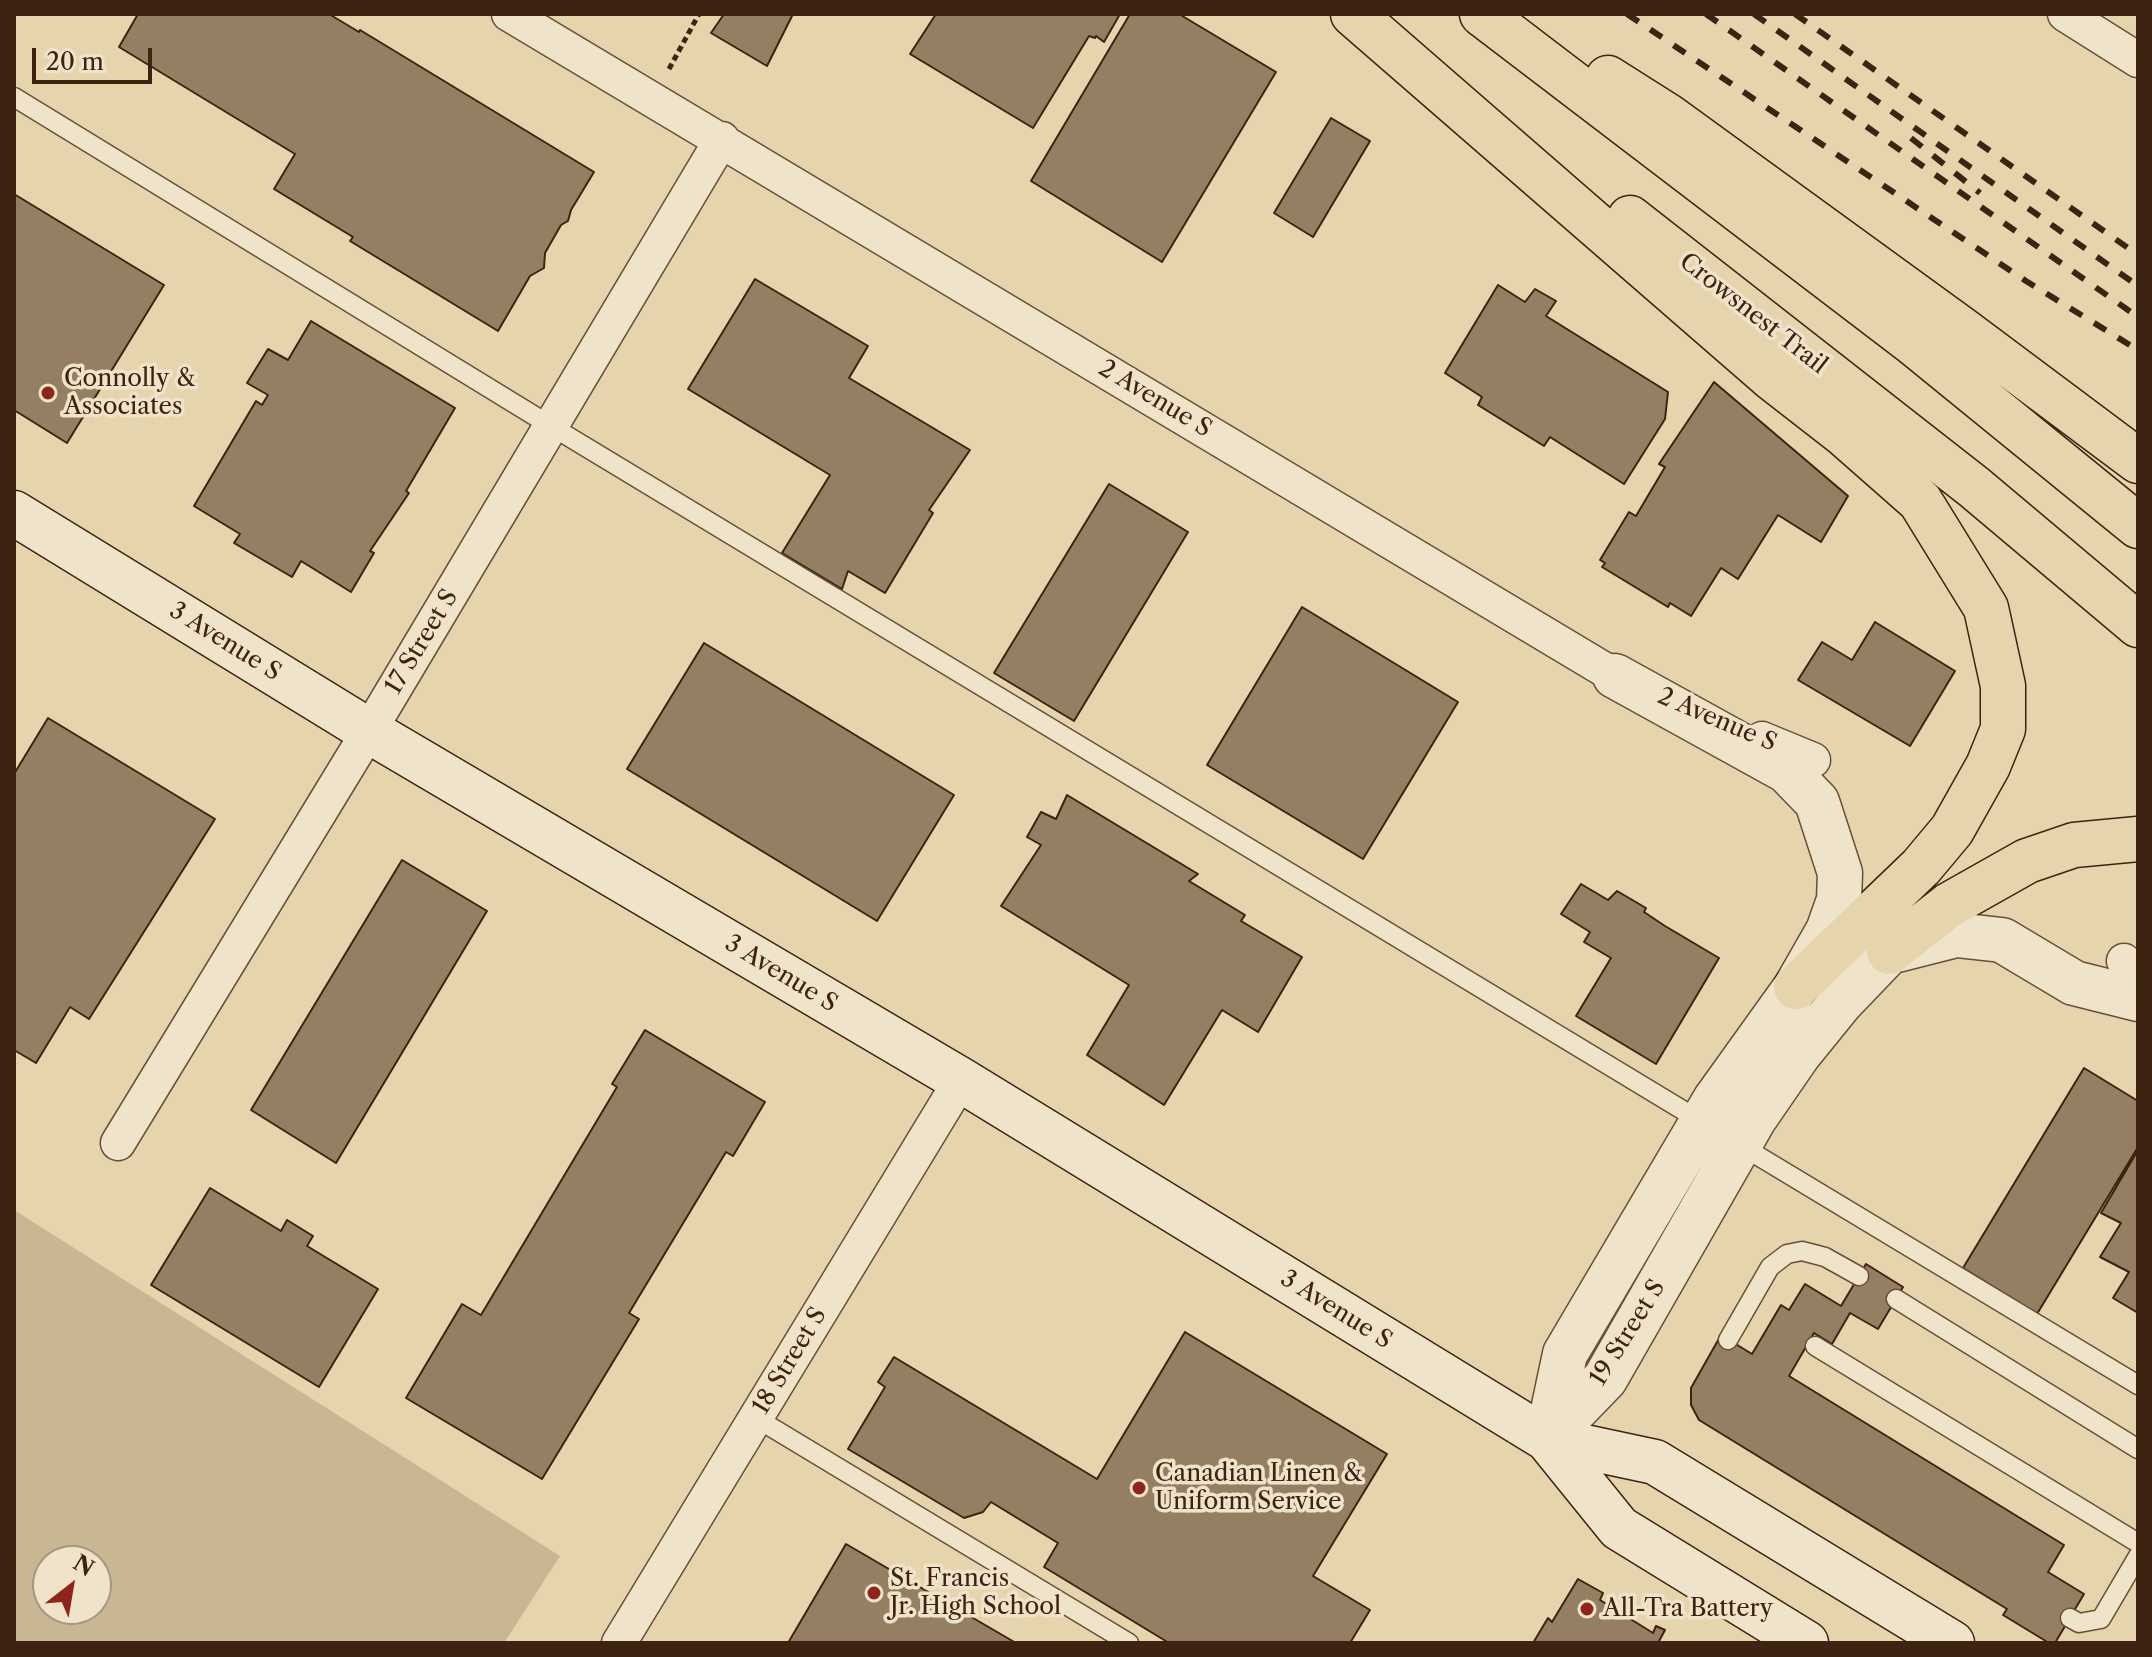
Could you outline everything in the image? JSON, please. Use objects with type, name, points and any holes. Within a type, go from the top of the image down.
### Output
[{"type":"highway","points":[[1353,14],[1773,379],[1845,435],[1920,501],[1986,608],[2003,686],[2003,729],[1988,766],[1952,830],[1921,867],[1796,987]]},
{"type":"highway","name":"Crowsnest Trail","points":[[1360,14],[1632,220],[1949,468],[2138,625]]},
{"type":"highway","points":[[1482,14],[1899,332],[2129,517]]},
{"type":"highway","points":[[1506,14],[1668,116],[2138,461]]},
{"type":"highway","points":[[1889,952],[1949,905],[2027,861],[2074,845],[2138,839]]},
{"type":"main road","name":"3 Avenue S","points":[[14,513],[369,731],[961,1080],[1547,1439],[1655,1462],[1952,1643]]},
{"type":"main road","name":"19 Street S","points":[[1547,1439],[1605,1379],[1721,1133],[1828,931],[1839,900],[1840,873],[1817,802],[1787,771],[1615,676]]},
{"type":"main road","points":[[1889,952],[1956,935],[2002,940],[2074,983],[2133,980]]},
{"type":"main road","name":"19 Street S","points":[[1721,1133],[1798,1055],[1841,1002],[1889,952]]},
{"type":"main road","name":"3 Avenue S","points":[[1547,1439],[1619,1528],[1806,1643]]},
{"type":"street","name":"2 Avenue S","points":[[509,14],[1615,676],[1813,760]]},
{"type":"street","points":[[2065,14],[2138,60]]},
{"type":"street","name":"17 Street S","points":[[118,1143],[369,731],[722,139]]},
{"type":"street","name":"18 Street S","points":[[619,1643],[961,1080]]},
{"type":"lane","points":[[14,97],[551,426],[2138,1385]]},
{"type":"lane","points":[[1728,1340],[1770,1267],[1787,1254],[1802,1251],[1825,1257],[1859,1276]]},
{"type":"lane","points":[[1896,1299],[2138,1449]]},
{"type":"lane","points":[[1815,1346],[2138,1543]]},
{"type":"lane","points":[[756,1418],[1129,1643]]},
{"type":"lane","points":[[2070,1618],[2079,1623],[2101,1619],[2138,1556]]},
{"type":"path","points":[[652,100],[699,14]]},
{"type":"shaded area","points":[[14,1210],[560,1556],[504,1643],[14,1643]]},
{"type":"building","points":[[138,14],[329,14],[594,172],[571,210],[568,221],[561,225],[545,253],[544,268],[530,276],[498,331],[350,241],[353,237],[274,189],[295,154],[119,47]]},
{"type":"building","points":[[724,14],[793,14],[767,66],[711,33]]},
{"type":"building","points":[[936,14],[1120,14],[1104,42],[1096,36],[1089,36],[1033,128],[910,54]]},
{"type":"building","points":[[1130,14],[1179,14],[1276,72],[1162,262],[1031,181]]},
{"type":"building","points":[[1331,118],[1370,141],[1313,237],[1274,213]]},
{"type":"building","points":[[14,194],[164,285],[67,443],[14,410]]},
{"type":"building","points":[[755,279],[868,346],[849,378],[970,450],[929,510],[933,513],[885,593],[848,571],[842,589],[782,553],[830,475],[688,389]]},
{"type":"building","points":[[1498,285],[1525,302],[1535,289],[1556,301],[1546,316],[1668,392],[1665,419],[1624,484],[1550,437],[1544,446],[1478,405],[1482,397],[1445,373]]},
{"type":"building","points":[[311,321],[455,408],[406,491],[409,493],[370,551],[374,553],[351,592],[301,561],[292,577],[234,543],[240,534],[194,506],[256,401],[262,405],[268,395],[247,383],[268,349],[288,360]]},
{"type":"building","points":[[1714,382],[1848,496],[1821,542],[1778,515],[1738,579],[1721,568],[1691,616],[1670,603],[1668,607],[1602,567],[1605,563],[1600,560],[1629,512],[1636,516],[1665,467],[1659,464]]},
{"type":"building","points":[[1109,484],[1188,532],[1074,721],[994,673]]},
{"type":"building","points":[[1302,607],[1458,702],[1363,859],[1207,765]]},
{"type":"building","points":[[1875,622],[1955,671],[1910,746],[1798,680],[1822,642],[1852,660]]},
{"type":"building","points":[[704,643],[954,795],[877,921],[627,769]]},
{"type":"building","points":[[48,718],[215,819],[89,1019],[70,1007],[36,1063],[14,1050],[14,774]]},
{"type":"building","points":[[1067,795],[1198,874],[1189,881],[1245,915],[1241,921],[1302,957],[1258,1032],[1222,1010],[1164,1105],[1087,1055],[1129,985],[1001,906],[1041,845],[1027,837],[1041,812],[1056,819]]},
{"type":"building","points":[[402,860],[487,911],[336,1163],[251,1110]]},
{"type":"building","points":[[1581,884],[1608,900],[1617,891],[1646,908],[1644,912],[1665,926],[1719,958],[1656,1064],[1576,1016],[1611,958],[1584,942],[1590,932],[1561,914]]},
{"type":"building","points":[[645,1030],[765,1102],[733,1156],[726,1152],[629,1313],[639,1319],[542,1479],[406,1398],[462,1304],[481,1315],[617,1087],[612,1084]]},
{"type":"building","points":[[2084,1068],[2138,1101],[2138,1147],[2037,1314],[1963,1268]]},
{"type":"building","points":[[2138,1150],[2138,1313],[2113,1298],[2129,1272],[2100,1257],[2121,1223],[2101,1213]]},
{"type":"building","points":[[210,1188],[281,1231],[287,1220],[313,1236],[307,1246],[378,1289],[319,1387],[151,1285]]},
{"type":"building","points":[[1866,1264],[1903,1287],[1878,1329],[1850,1313],[1832,1344],[1814,1333],[1789,1376],[2064,1545],[2048,1572],[2084,1594],[2055,1643],[2049,1643],[2003,1615],[2007,1609],[1699,1420],[1691,1405],[1691,1388],[1721,1335],[1752,1354],[1781,1305],[1789,1310],[1805,1284],[1841,1306]]},
{"type":"building","name":"Canadian Linen & Uniform Service","points":[[1185,1332],[1387,1454],[1313,1576],[1370,1610],[1350,1643],[1169,1643],[1044,1567],[1058,1543],[991,1502],[983,1512],[964,1518],[848,1449],[885,1387],[878,1382],[894,1357],[1097,1479]]},
{"type":"building","name":"St. Francis Jr. High School","points":[[846,1544],[1016,1643],[788,1643]]},
{"type":"building","name":"All-Tra Battery","points":[[1578,1579],[1603,1593],[1600,1600],[1653,1633],[1656,1626],[1665,1630],[1658,1643],[1533,1643],[1548,1618],[1552,1622]]},
{"type":"railway","points":[[1627,14],[2026,281],[2138,350]]},
{"type":"railway","points":[[1706,14],[2138,317]]},
{"type":"railway","points":[[1754,14],[2138,286]]},
{"type":"railway","points":[[1795,14],[2138,255]]},
{"type":"railway","points":[[1911,138],[1980,193]]},
{"type":"place","name":"Connolly & Associates","points":[[48,393]]},
{"type":"place","name":"Canadian Linen & Uniform Service","points":[[1139,1488]]},
{"type":"place","name":"St. Francis Jr. High School","points":[[874,1593]]},
{"type":"place","name":"All-Tra Battery","points":[[1587,1609]]}]
